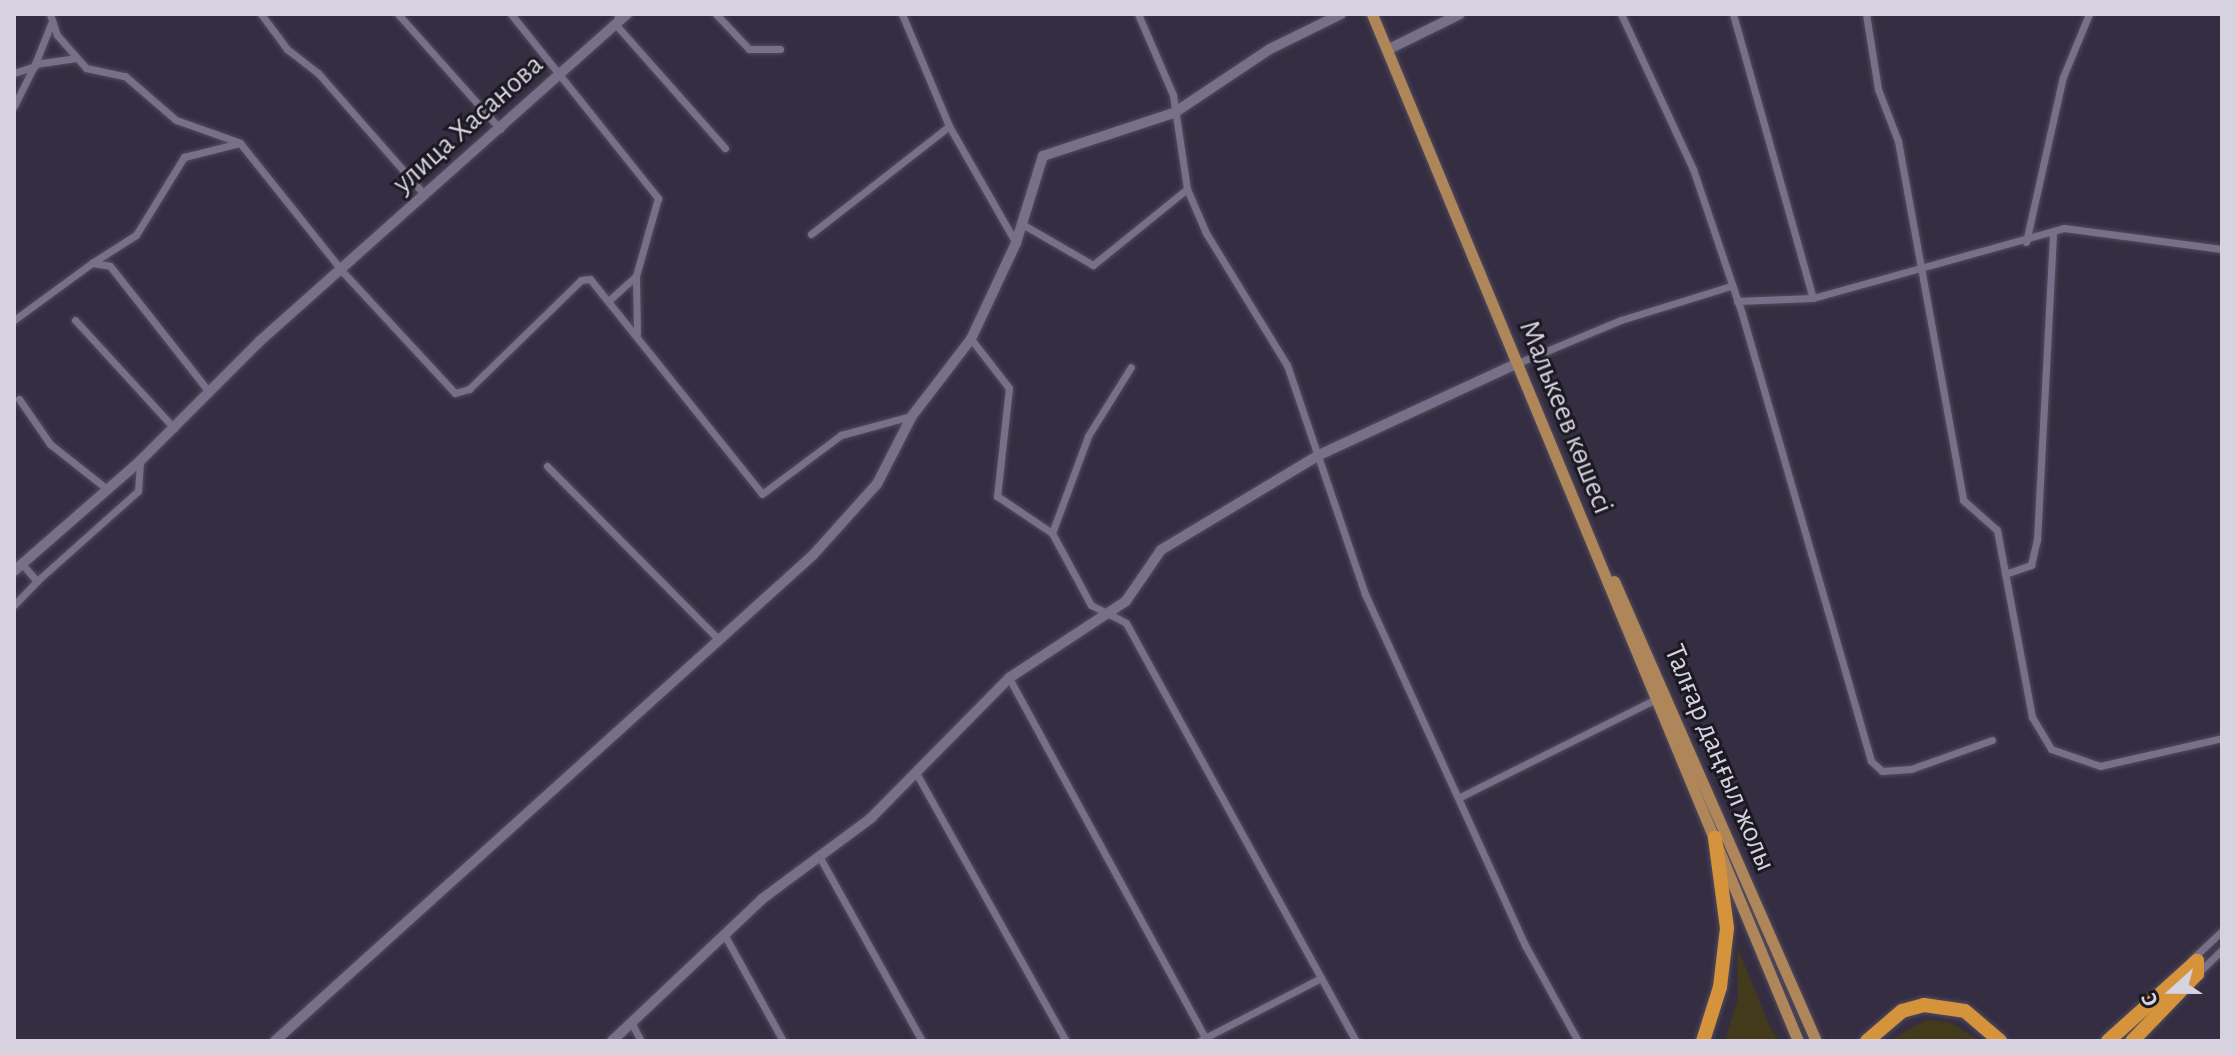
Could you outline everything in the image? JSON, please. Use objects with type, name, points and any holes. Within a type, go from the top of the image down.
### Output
[{"type":"highway","points":[[1703,1041],[1720,987],[1727,928],[1715,838]]},
{"type":"highway","points":[[2108,1041],[2193,968]]},
{"type":"highway","points":[[2136,1038],[2193,968]]},
{"type":"highway","points":[[1867,1041],[1902,1011],[1924,1005],[1965,1011],[2000,1041]]},
{"type":"main road","name":"Малькеев көшесі","points":[[1372,14],[1715,838]]},
{"type":"main road","name":"Талғар даңғыл жолы","points":[[1574,498],[1651,657],[1816,1041]]},
{"type":"main road","name":"Талғар даңғыл жолы","points":[[1715,838],[1798,1041]]},
{"type":"street","points":[[261,14],[287,49],[318,73],[424,194]]},
{"type":"street","points":[[398,14],[500,129]]},
{"type":"street","points":[[511,14],[658,198],[636,276],[637,334]]},
{"type":"street","name":"улица Хасанова","points":[[18,568],[140,461],[209,392],[424,194],[627,14]]},
{"type":"street","points":[[716,14],[749,49],[780,49]]},
{"type":"street","points":[[902,14],[949,126],[1016,243]]},
{"type":"street","points":[[1138,14],[1173,95],[1187,189],[1206,233],[1287,365],[1365,594],[1462,796],[1525,945],[1578,1041]]},
{"type":"street","points":[[275,1041],[717,638],[813,555],[877,484],[912,416],[971,339],[1016,243],[1043,156],[1174,113],[1270,49],[1341,14]]},
{"type":"street","points":[[1387,50],[1460,14]]},
{"type":"street","points":[[1621,14],[1693,169],[1737,301],[1871,761],[1882,771],[1911,769],[1992,740]]},
{"type":"street","points":[[1733,14],[1813,298]]},
{"type":"street","points":[[1866,14],[1919,267],[1963,500],[1997,530],[2023,689],[2051,749],[2100,766],[2222,738]]},
{"type":"street","points":[[2026,242],[2063,77],[2089,14]]},
{"type":"street","points":[[51,17],[86,68],[125,76],[176,120],[240,143],[342,271],[455,393],[469,389],[581,280],[590,279],[762,494],[841,435],[912,416]]},
{"type":"street","points":[[14,106],[35,65],[51,17]]},
{"type":"street","points":[[618,20],[725,148]]},
{"type":"street","points":[[14,73],[35,65],[77,58]]},
{"type":"street","points":[[811,234],[949,126]]},
{"type":"street","points":[[14,320],[136,235],[184,157],[240,143]]},
{"type":"street","points":[[1022,224],[1093,265],[1187,189]]},
{"type":"street","points":[[1737,301],[1813,298],[1919,267],[2026,242],[2053,232],[2222,249]]},
{"type":"street","points":[[2005,574],[2031,565],[2037,540],[2053,232]]},
{"type":"street","points":[[92,263],[110,266],[209,392]]},
{"type":"street","points":[[609,300],[636,276]]},
{"type":"street","points":[[612,1041],[724,934],[871,818],[1009,678],[1126,601],[1161,550],[1319,455],[1518,363],[1621,320],[1731,286]]},
{"type":"street","points":[[75,320],[174,428]]},
{"type":"street","points":[[971,339],[1009,388],[997,496],[1052,533],[1091,605],[1126,623]]},
{"type":"street","points":[[1052,533],[1088,436],[1131,367]]},
{"type":"street","points":[[19,399],[50,444],[107,489]]},
{"type":"street","points":[[14,605],[138,491],[140,461]]},
{"type":"street","points":[[547,466],[717,638]]},
{"type":"street","points":[[18,568],[37,581]]},
{"type":"street","points":[[1126,601],[1126,623],[1356,1041]]},
{"type":"street","points":[[1087,628],[1091,605]]},
{"type":"street","points":[[1009,678],[1204,1040],[1321,978]]},
{"type":"street","points":[[1462,796],[1656,699]]},
{"type":"street","points":[[915,771],[1066,1041]]},
{"type":"street","points":[[819,856],[922,1041]]},
{"type":"street","points":[[2193,968],[2222,931]]},
{"type":"street","points":[[724,934],[783,1041]]},
{"type":"street","points":[[2193,968],[2222,950]]},
{"type":"street","points":[[632,1024],[641,1041]]},
{"type":"sand","points":[[1737,946],[1769,1025],[1779,1041],[1725,1041],[1738,998]]},
{"type":"sand","points":[[1925,1020],[1949,1022],[1981,1041],[1889,1041]]}]
